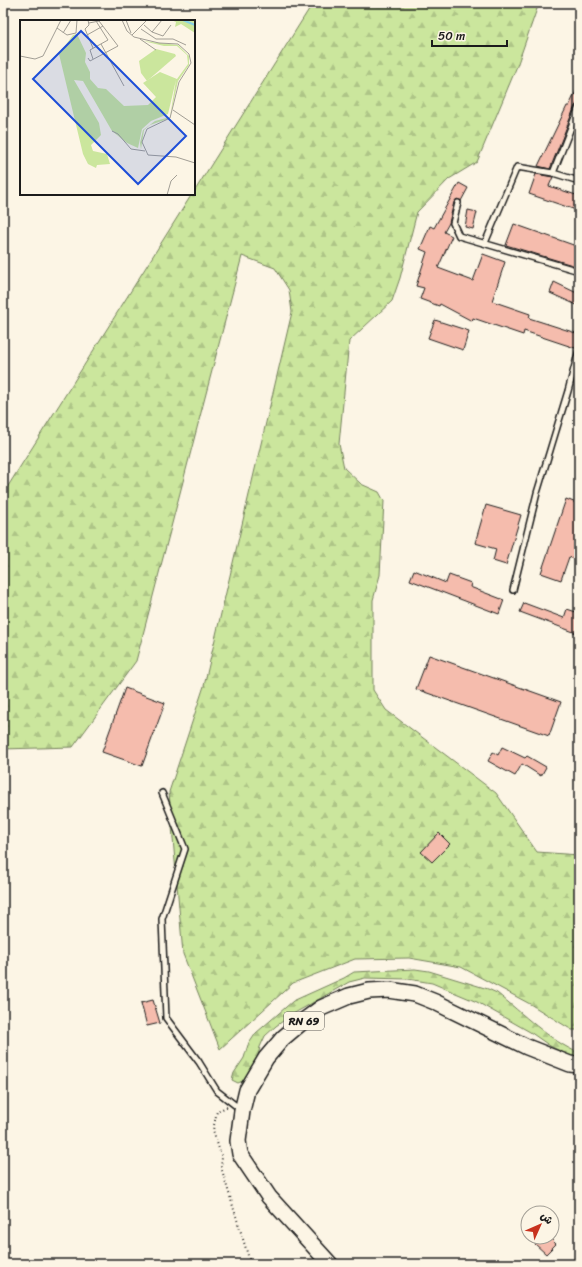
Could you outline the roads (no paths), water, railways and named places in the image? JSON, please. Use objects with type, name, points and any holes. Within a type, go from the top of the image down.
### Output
[{"type":"main road","name":"RN 69","points":[[330,1264],[269,1197],[240,1154],[238,1141],[242,1111],[247,1090],[266,1058],[283,1038],[321,1008],[349,996],[369,991],[389,990],[415,994],[435,1002],[527,1047],[570,1064],[579,1065]]},
{"type":"lane","points":[[553,173],[579,107]]},
{"type":"lane","points":[[485,243],[517,167],[553,173],[579,181]]},
{"type":"lane","points":[[458,203],[453,223],[459,236],[579,271]]},
{"type":"lane","points":[[513,590],[537,493],[579,350]]},
{"type":"lane","points":[[162,793],[185,849],[162,919],[166,1018],[199,1062],[217,1092],[242,1111]]}]
